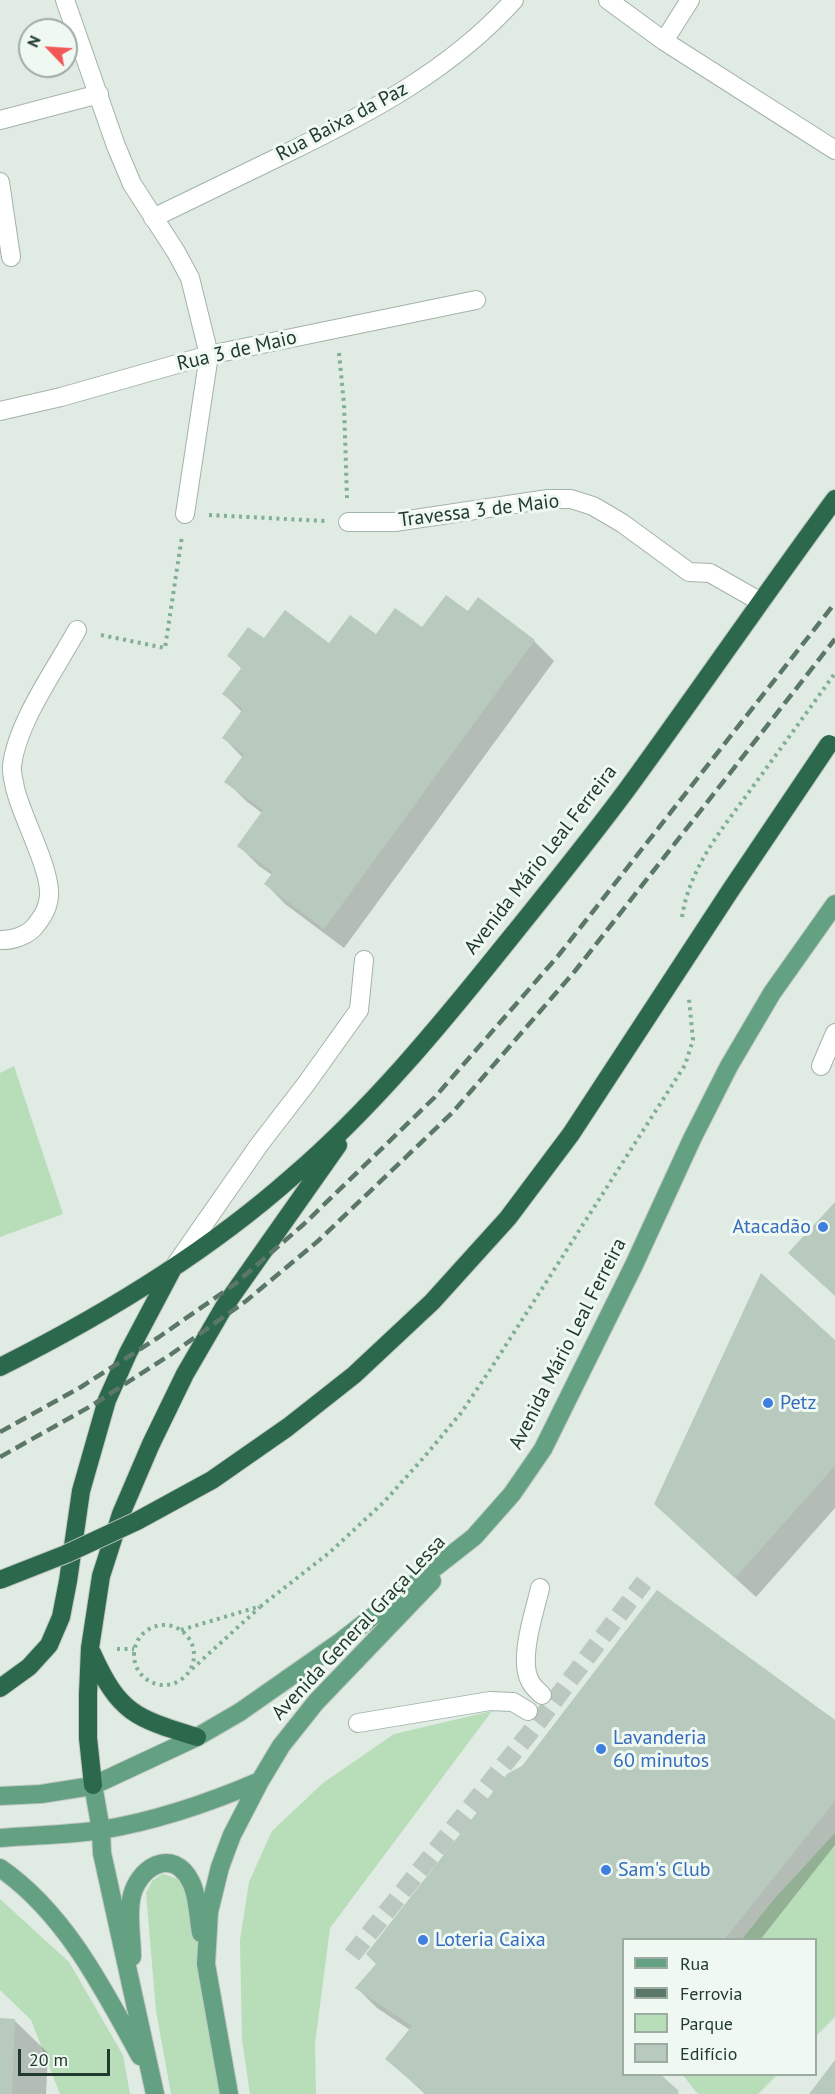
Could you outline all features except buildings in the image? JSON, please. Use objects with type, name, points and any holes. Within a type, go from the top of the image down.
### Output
[{"type":"highway","name":"Avenida Mário Leal Ferreira","points":[[0,1367],[48,1343],[172,1269],[232,1226],[292,1177],[360,1114],[469,989],[626,790],[835,499]]},
{"type":"highway","points":[[0,1580],[66,1554],[137,1521],[212,1480],[288,1427],[354,1375],[432,1302],[508,1218],[571,1134],[832,740]]},
{"type":"highway","points":[[93,1785],[88,1738],[90,1648],[101,1576],[121,1514],[151,1444],[186,1374],[224,1307],[360,1114]]},
{"type":"highway","points":[[0,1688],[29,1667],[49,1645],[61,1617],[81,1491],[107,1400],[128,1353],[172,1269]]},
{"type":"highway","points":[[90,1648],[113,1694],[127,1708],[147,1721],[197,1737]]},
{"type":"main road","name":"Avenida Mário Leal Ferreira","points":[[0,1796],[41,1794],[93,1785],[197,1737],[240,1712],[340,1642],[474,1537],[512,1494],[543,1449],[620,1296],[729,1066],[772,993],[835,904]]},
{"type":"main road","name":"Avenida General Graça Lessa","points":[[229,2094],[206,1964],[209,1912],[220,1867],[232,1835],[281,1746],[316,1702],[474,1537]]},
{"type":"main road","points":[[0,1838],[100,1830],[154,1818],[216,1800],[260,1781]]},
{"type":"main road","points":[[93,1785],[102,1853],[153,2086]]},
{"type":"main road","points":[[133,2000],[131,1900],[136,1884],[146,1871],[160,1863],[171,1862],[183,1871],[192,1883],[206,1964]]},
{"type":"main road","points":[[0,1868],[28,1891],[77,1948],[100,1984],[153,2086]]},
{"type":"street","points":[[65,0],[132,184],[190,278],[209,355],[185,514]]},
{"type":"street","name":"Rua Baixa da Paz","points":[[153,218],[350,122],[410,87],[459,52],[514,0]]},
{"type":"street","points":[[608,0],[664,41],[835,150]]},
{"type":"street","points":[[664,41],[690,0]]},
{"type":"street","points":[[0,120],[99,94]]},
{"type":"street","points":[[0,182],[11,257]]},
{"type":"street","name":"Rua 3 de Maio","points":[[0,411],[61,397],[209,355],[476,300]]},
{"type":"street","name":"Travessa 3 de Maio","points":[[348,522],[395,522],[548,499],[571,499],[593,506],[622,523],[690,572],[710,573],[761,602]]},
{"type":"street","points":[[0,940],[16,938],[33,929],[45,914],[49,897],[49,882],[18,800],[11,768],[24,724],[77,630]]},
{"type":"street","points":[[172,1269],[259,1145],[359,1010],[364,960]]},
{"type":"street","points":[[820,1066],[835,1033]]},
{"type":"street","points":[[540,1588],[525,1667],[530,1681],[542,1695]]},
{"type":"street","points":[[358,1723],[502,1700],[513,1702],[528,1711]]},
{"type":"path","points":[[77,630],[165,648],[185,514],[348,522],[344,404],[337,329]]},
{"type":"path","points":[[187,1673],[194,1655],[188,1637],[181,1630],[163,1625],[153,1627],[138,1640],[134,1649],[134,1659],[143,1677],[151,1682],[171,1684],[180,1680],[261,1606]]},
{"type":"green space","points":[[14,1066],[63,1214],[0,1237],[0,1073]]},
{"type":"green space","points":[[492,1711],[330,1928],[315,2044],[316,2094],[250,2094],[242,2040],[240,1940],[249,1882],[272,1831],[323,1783],[394,1734]]},
{"type":"green space","points":[[835,1833],[835,2017],[817,2035],[817,1938],[743,1938],[775,1898]]},
{"type":"green space","points":[[162,1874],[177,1879],[188,1889],[222,2094],[171,2094],[156,2011],[146,1893],[152,1881]]},
{"type":"green space","points":[[0,1899],[69,1962],[123,2055],[130,2094],[60,2094],[31,2020],[0,1990]]},
{"type":"green space","points":[[684,2076],[776,2076],[758,2094],[699,2094]]},
{"type":"tunnel","points":[[352,1955],[539,1721],[644,1582]]},
{"type":"railway","points":[[0,1432],[81,1387],[159,1337],[235,1284],[304,1224],[435,1097],[558,956],[835,603]]},
{"type":"railway","points":[[0,1457],[91,1406],[170,1355],[246,1301],[318,1241],[452,1113],[575,971],[835,639]]},
{"type":"place","name":"Atacadão","points":[[823,1227]]},
{"type":"place","name":"Petz","points":[[768,1403]]},
{"type":"place","name":"Lavanderia 60 minutos","points":[[601,1749]]},
{"type":"place","name":"Sam's Club","points":[[606,1870]]},
{"type":"place","name":"Loteria Caixa","points":[[423,1940]]}]
